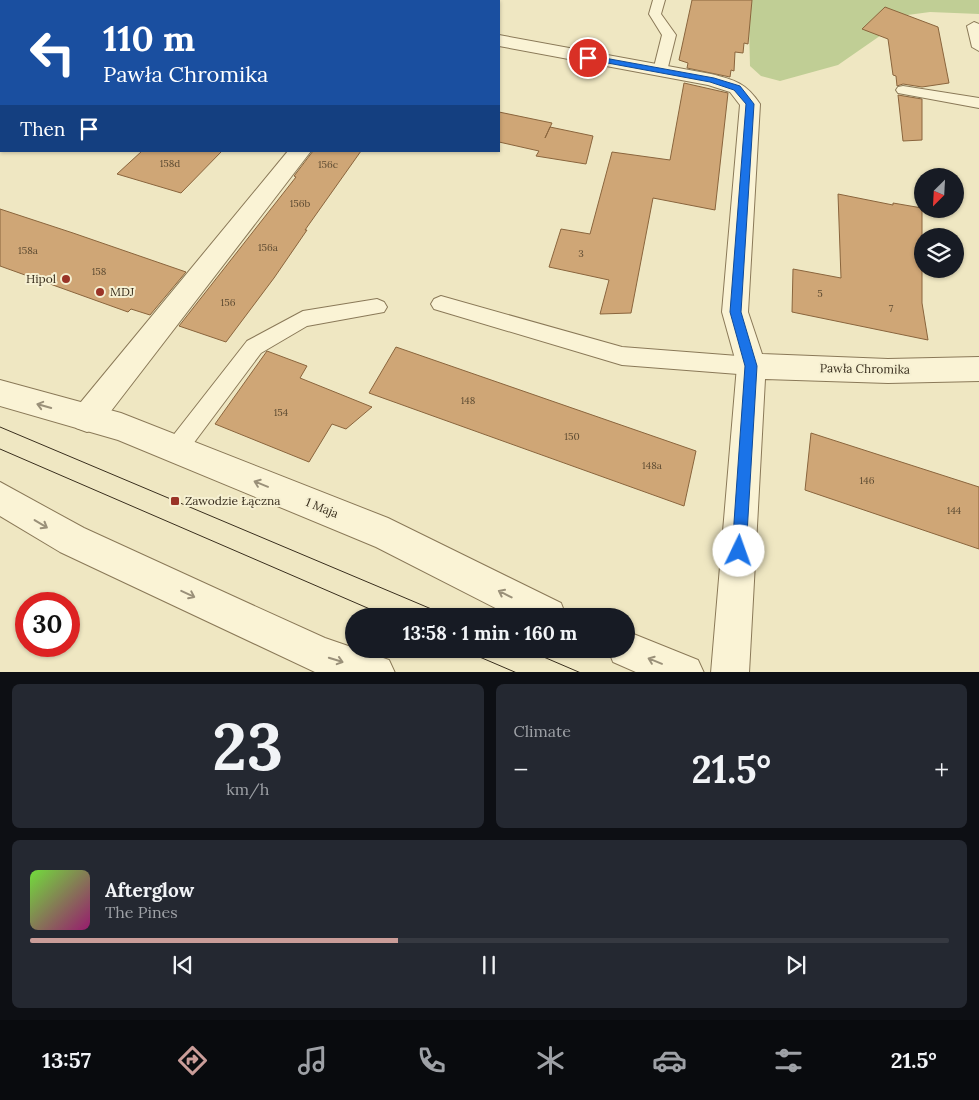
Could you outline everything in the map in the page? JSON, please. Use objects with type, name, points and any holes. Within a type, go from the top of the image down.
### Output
[{"type":"street","points":[[500,41],[711,80],[737,88],[750,104],[735,312],[751,366],[730,672]]},
{"type":"street","points":[[88,418],[299,152]]},
{"type":"street","name":"Pawła Chromika","points":[[751,366],[888,371],[979,368]]},
{"type":"street","name":"1 Maja","points":[[0,393],[121,427],[176,449],[388,535],[532,608]]},
{"type":"street","points":[[0,498],[72,540],[322,656],[376,672]]},
{"type":"street","points":[[635,653],[685,672]]},
{"type":"lane","points":[[659,0],[655,14],[669,34],[660,71]]},
{"type":"lane","points":[[974,26],[979,46]]},
{"type":"lane","points":[[903,90],[979,104]]},
{"type":"lane","points":[[441,304],[622,356],[751,366]]},
{"type":"lane","points":[[176,449],[254,347],[303,319],[377,307]]},
{"type":"green space","points":[[752,0],[979,0],[979,14],[930,12],[900,16],[887,31],[838,65],[780,81],[761,76],[750,66],[749,27]]},
{"type":"building","points":[[692,0],[752,0],[748,44],[744,43],[743,53],[735,52],[734,71],[731,70],[730,77],[687,68],[688,63],[679,60]]},
{"type":"building","points":[[885,7],[938,27],[949,83],[922,87],[903,84],[897,86],[896,76],[893,75],[888,39],[862,29]]},
{"type":"building","points":[[684,83],[728,93],[715,210],[653,198],[631,313],[600,314],[609,280],[549,267],[561,229],[590,234],[612,152],[670,160]]},
{"type":"building","points":[[898,95],[922,99],[922,140],[903,141]]},
{"type":"building","points":[[500,112],[552,123],[550,127],[593,136],[586,164],[536,156],[539,151],[500,142]]},
{"type":"building","points":[[141,152],[221,152],[181,193],[117,174]]},
{"type":"building","points":[[312,152],[360,152],[305,230],[307,230],[274,278],[226,342],[179,326],[296,177],[294,176]]},
{"type":"building","points":[[838,194],[893,205],[893,203],[914,207],[914,218],[922,218],[922,228],[914,228],[914,278],[922,278],[922,303],[928,340],[792,312],[793,269],[841,278]]},
{"type":"building","points":[[0,209],[186,272],[150,315],[131,309],[128,312],[0,266]]},
{"type":"building","points":[[396,347],[696,451],[684,506],[369,393]]},
{"type":"building","points":[[267,351],[307,366],[300,378],[372,407],[346,429],[332,424],[309,462],[215,424]]},
{"type":"building","points":[[811,433],[979,487],[979,549],[805,490]]},
{"type":"tram line","points":[[0,427],[429,608]]},
{"type":"tram line","points":[[0,449],[368,608]]},
{"type":"tram line","points":[[482,658],[515,672]]},
{"type":"tram line","points":[[546,658],[579,672]]},
{"type":"place","name":"Hipol","points":[[66,279]]},
{"type":"place","name":"MDJ","points":[[100,292]]},
{"type":"place","name":"Zawodzie Łączna","points":[[175,501]]},
{"type":"route","points":[[588,58],[711,80],[737,88],[750,104],[735,312],[751,366],[739,551]]}]
